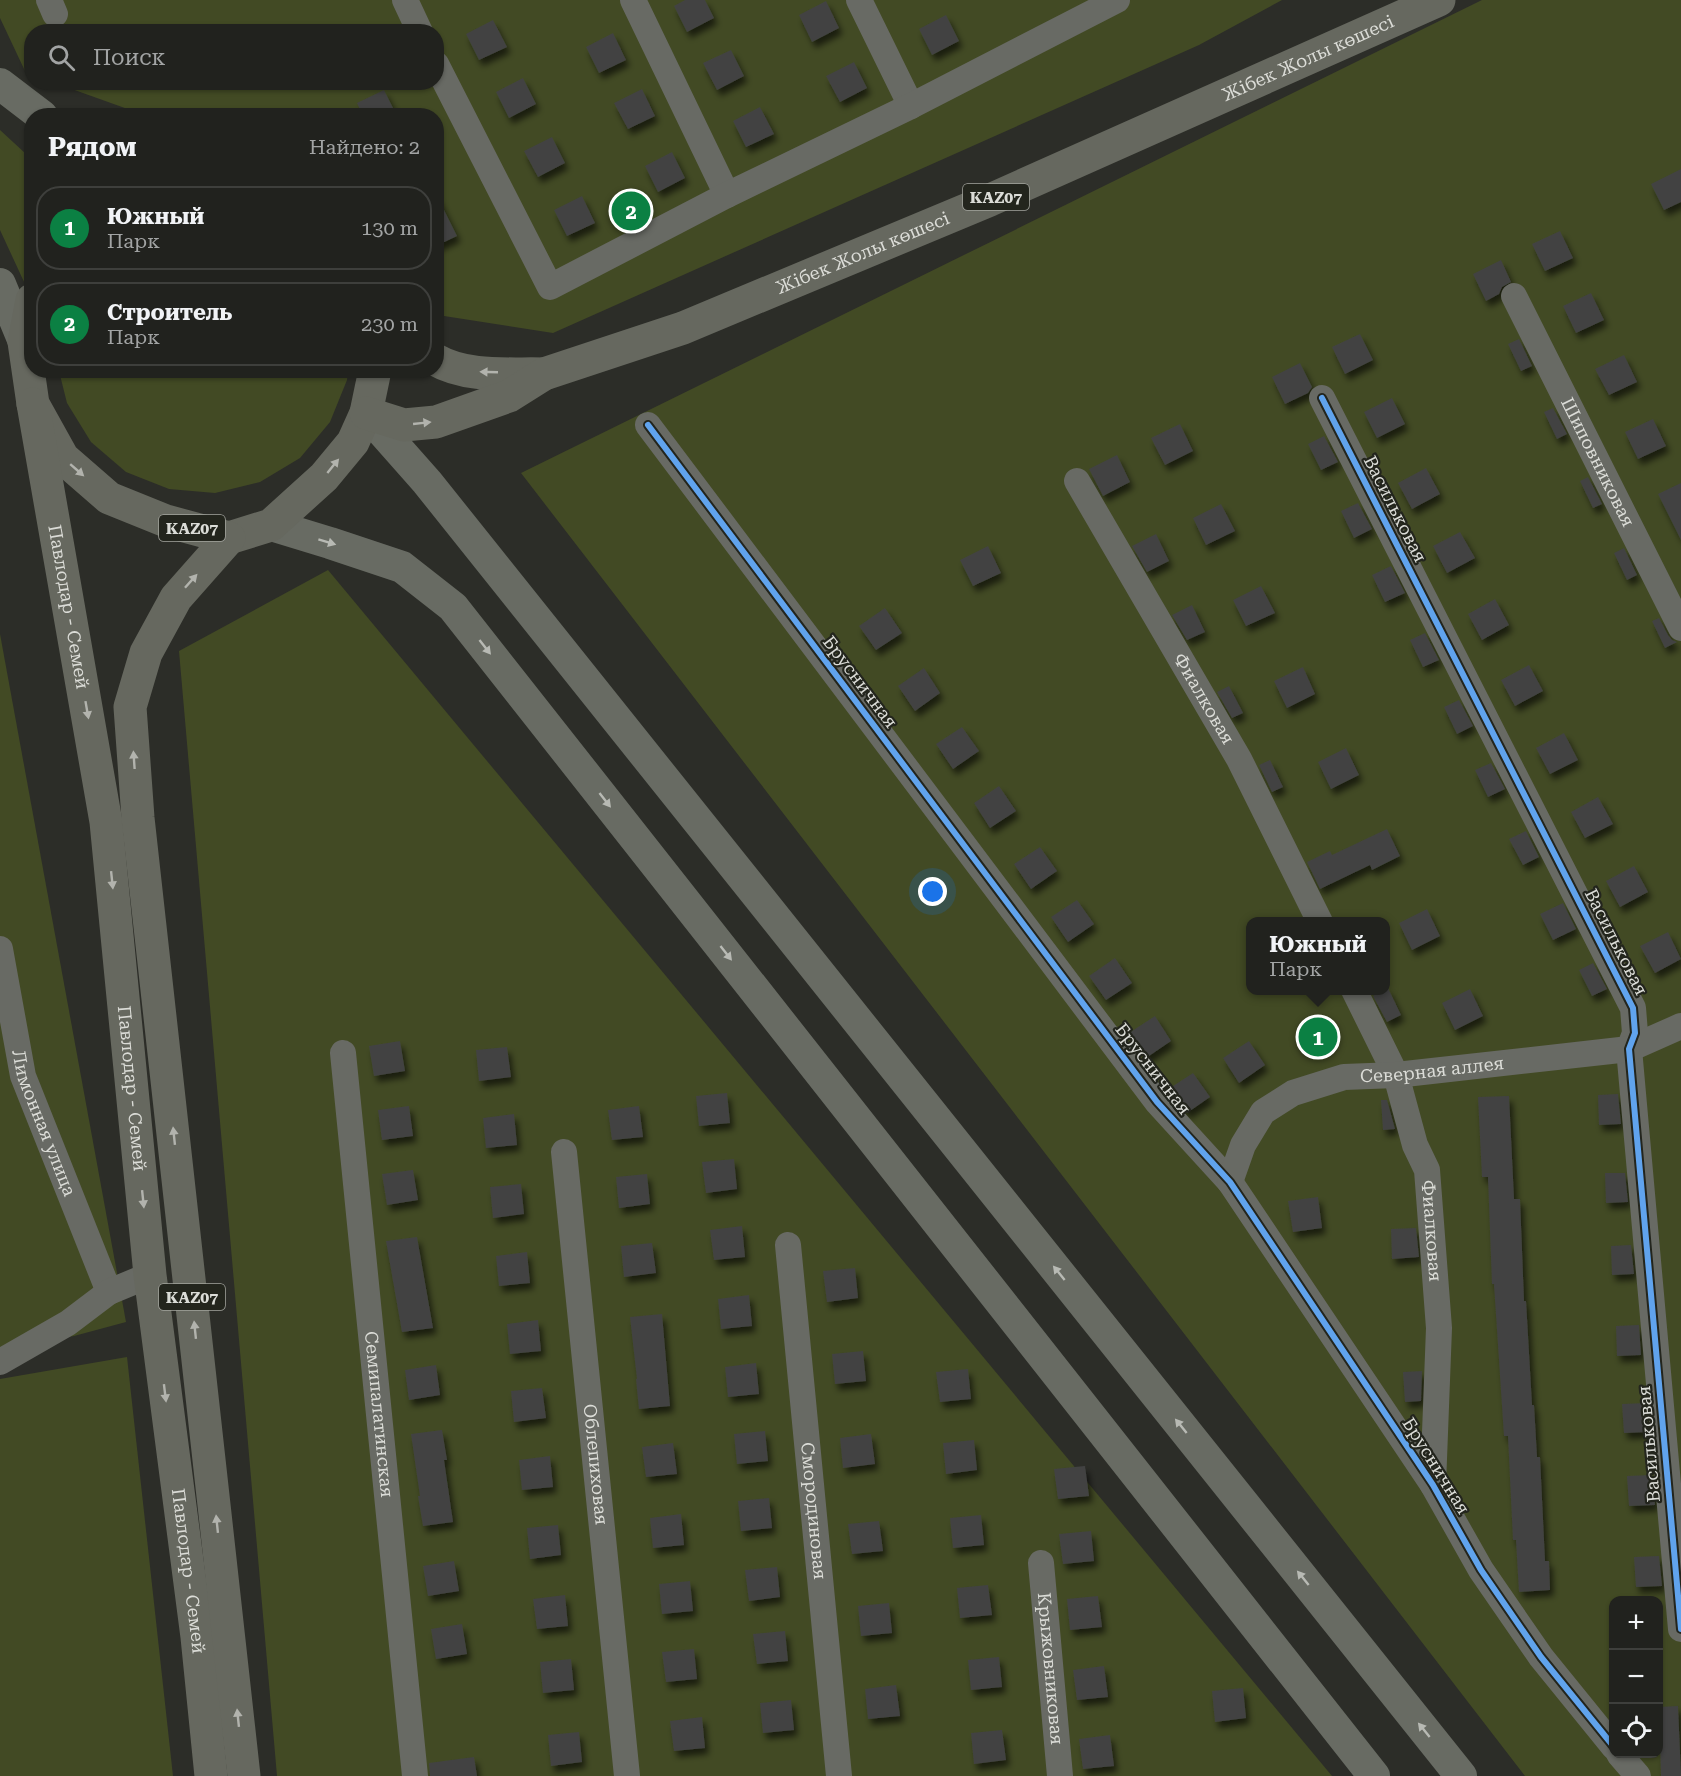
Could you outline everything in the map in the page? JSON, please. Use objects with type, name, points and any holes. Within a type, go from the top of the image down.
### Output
[{"type":"highway","name":"Жібек Жолы көшесі","points":[[366,413],[404,425],[436,422],[508,396],[544,374],[683,328],[968,209],[1439,0]]},
{"type":"highway","name":"Жібек Жолы көшесі","points":[[444,364],[466,372],[544,374]]},
{"type":"highway","name":"KAZ07","points":[[29,378],[33,404],[63,458],[109,498],[166,521],[230,538],[271,525],[324,477],[353,442],[366,413],[373,378]]},
{"type":"highway","name":"Павлодар - Семей","points":[[33,404],[106,822],[150,1275],[197,1637],[211,1776]]},
{"type":"highway","name":"Павлодар - Семей","points":[[230,538],[176,598],[146,653],[130,707],[138,818],[244,1776]]},
{"type":"main road","points":[[0,84],[32,108]]},
{"type":"main road","points":[[0,284],[24,342]]},
{"type":"main road","points":[[366,413],[442,500],[1461,1776]]},
{"type":"main road","points":[[271,525],[402,567],[453,606],[1374,1776]]},
{"type":"street","points":[[405,0],[416,24]]},
{"type":"street","points":[[633,0],[727,195]]},
{"type":"street","points":[[859,0],[911,106]]},
{"type":"street","points":[[444,80],[550,287],[727,195],[911,106],[1114,1]]},
{"type":"street","name":"Шиповниковая","points":[[1514,296],[1681,628]]},
{"type":"street","name":"Васильковая","points":[[1322,398],[1633,1008],[1635,1033],[1629,1049],[1681,1629]]},
{"type":"street","name":"Брусничная","points":[[648,425],[1157,1102],[1230,1182],[1433,1485],[1481,1570],[1541,1657],[1609,1741]]},
{"type":"street","name":"Фиалковая","points":[[1077,481],[1239,759],[1318,917]]},
{"type":"street","name":"Лимонная улица","points":[[0,949],[23,1076],[109,1292]]},
{"type":"street","name":"Фиалковая","points":[[1356,995],[1396,1075],[1415,1144],[1427,1170],[1439,1328],[1433,1485]]},
{"type":"street","name":"Северная аллея","points":[[1230,1182],[1243,1145],[1263,1112],[1293,1093],[1344,1077],[1396,1075],[1629,1049],[1681,1026]]},
{"type":"street","name":"Семипалатинская","points":[[343,1053],[414,1776]]},
{"type":"street","name":"Облепиховая","points":[[564,1152],[627,1776]]},
{"type":"street","name":"Смородиновая","points":[[788,1245],[839,1776]]},
{"type":"street","points":[[0,1362],[68,1323],[109,1292],[150,1275]]},
{"type":"street","name":"Крыжовниковая","points":[[1041,1563],[1060,1776]]},
{"type":"street","points":[[1622,1758],[1638,1776]]},
{"type":"green space","points":[[0,0],[1282,0],[1199,45],[553,333],[444,316],[444,108],[125,108],[75,90],[444,90],[444,24],[24,24],[24,69],[0,18]]},
{"type":"green space","points":[[1482,0],[1681,0],[1681,1776],[1525,1776],[521,473]]},
{"type":"green space","points":[[0,130],[24,152],[24,282],[0,230]]},
{"type":"green space","points":[[61,378],[347,378],[330,422],[300,458],[260,482],[215,493],[169,489],[126,472],[91,442],[67,403]]},
{"type":"green space","points":[[328,570],[1332,1776],[277,1776],[179,651]]},
{"type":"green space","points":[[0,634],[126,1322],[74,1336],[0,1349]]},
{"type":"green space","points":[[127,1357],[173,1776],[0,1776],[0,1379]]},
{"type":"building","points":[[685,0],[705,0],[714,18],[687,32],[674,6]]},
{"type":"building","points":[[826,1],[839,28],[812,42],[799,15]]},
{"type":"building","points":[[946,15],[959,41],[932,55],[919,29]]},
{"type":"building","points":[[493,20],[507,47],[479,60],[466,34]]},
{"type":"building","points":[[613,33],[626,60],[599,73],[586,47]]},
{"type":"building","points":[[731,50],[744,76],[717,90],[703,63]]},
{"type":"building","points":[[854,62],[867,88],[840,102],[826,76]]},
{"type":"building","points":[[523,78],[536,104],[509,118],[496,92]]},
{"type":"building","points":[[642,89],[655,116],[628,129],[614,103]]},
{"type":"building","points":[[384,90],[393,108],[359,108],[357,103]]},
{"type":"building","points":[[760,107],[774,134],[746,147],[733,121]]},
{"type":"building","points":[[552,137],[565,163],[538,177],[524,151]]},
{"type":"building","points":[[672,152],[685,178],[658,192],[645,166]]},
{"type":"building","points":[[1681,169],[1681,202],[1664,210],[1651,184]]},
{"type":"building","points":[[582,196],[595,223],[567,236],[554,210]]},
{"type":"building","points":[[444,210],[457,236],[444,242]]},
{"type":"building","points":[[1560,231],[1573,258],[1545,271],[1532,244]]},
{"type":"building","points":[[1501,260],[1511,282],[1502,287],[1499,294],[1486,301],[1473,274]]},
{"type":"building","points":[[1591,293],[1604,320],[1576,333],[1563,306]]},
{"type":"building","points":[[1360,334],[1373,360],[1345,374],[1332,347]]},
{"type":"building","points":[[1519,339],[1532,366],[1521,371],[1508,344]]},
{"type":"building","points":[[1624,355],[1637,382],[1609,395],[1595,369]]},
{"type":"building","points":[[1300,363],[1312,387],[1308,393],[1285,404],[1272,377]]},
{"type":"building","points":[[1392,398],[1405,424],[1377,438],[1364,412]]},
{"type":"building","points":[[1553,408],[1567,434],[1557,439],[1544,412]]},
{"type":"building","points":[[1653,419],[1666,446],[1638,459],[1625,432]]},
{"type":"building","points":[[1180,424],[1193,451],[1165,465],[1151,438]]},
{"type":"building","points":[[1324,436],[1338,462],[1321,470],[1308,444]]},
{"type":"building","points":[[1117,455],[1130,482],[1103,496],[1089,469]]},
{"type":"building","points":[[1426,468],[1440,494],[1412,509],[1398,483]]},
{"type":"building","points":[[1588,477],[1602,504],[1593,508],[1580,481]]},
{"type":"building","points":[[1681,483],[1681,540],[1658,494]]},
{"type":"building","points":[[1358,503],[1372,529],[1354,538],[1341,511]]},
{"type":"building","points":[[1221,504],[1235,531],[1206,545],[1193,518]]},
{"type":"building","points":[[1460,532],[1475,558],[1447,573],[1433,546]]},
{"type":"building","points":[[1156,534],[1169,561],[1147,572],[1132,546]]},
{"type":"building","points":[[988,546],[1001,573],[973,586],[960,560]]},
{"type":"building","points":[[1624,548],[1637,575],[1627,580],[1614,553]]},
{"type":"building","points":[[1391,566],[1405,593],[1385,602],[1372,575]]},
{"type":"building","points":[[1261,586],[1275,613],[1246,626],[1233,600]]},
{"type":"building","points":[[1495,599],[1509,625],[1482,640],[1468,614]]},
{"type":"building","points":[[1192,605],[1205,632],[1187,640],[1172,615]]},
{"type":"building","points":[[885,608],[902,633],[876,650],[859,626]]},
{"type":"building","points":[[1659,618],[1668,635],[1677,642],[1665,648],[1652,621]]},
{"type":"building","points":[[1425,633],[1439,660],[1423,667],[1410,640]]},
{"type":"building","points":[[1529,665],[1543,691],[1515,706],[1501,680]]},
{"type":"building","points":[[1303,667],[1315,694],[1287,708],[1274,681]]},
{"type":"building","points":[[924,668],[940,693],[915,711],[898,686]]},
{"type":"building","points":[[1229,686],[1243,713],[1232,718],[1217,692]]},
{"type":"building","points":[[1459,700],[1473,726],[1457,734],[1444,707]]},
{"type":"building","points":[[962,727],[979,751],[953,769],[936,744]]},
{"type":"building","points":[[1564,733],[1578,760],[1550,774],[1536,748]]},
{"type":"building","points":[[1346,748],[1359,775],[1331,789],[1318,762]]},
{"type":"building","points":[[1270,760],[1283,787],[1272,792],[1259,765]]},
{"type":"building","points":[[1491,763],[1505,789],[1488,797],[1475,770]]},
{"type":"building","points":[[999,786],[1016,811],[990,828],[974,803]]},
{"type":"building","points":[[1598,797],[1613,824],[1585,838],[1571,812]]},
{"type":"building","points":[[1387,829],[1400,856],[1372,870],[1370,865],[1320,889],[1307,862],[1330,851],[1332,855]]},
{"type":"building","points":[[1526,831],[1539,857],[1523,865],[1509,839]]},
{"type":"building","points":[[1040,847],[1057,871],[1031,889],[1014,864]]},
{"type":"building","points":[[1634,866],[1648,892],[1620,907],[1606,881]]},
{"type":"building","points":[[1077,900],[1094,924],[1068,942],[1051,917]]},
{"type":"building","points":[[1563,903],[1576,929],[1553,940],[1540,914]]},
{"type":"building","points":[[1427,909],[1440,936],[1412,950],[1399,923]]},
{"type":"building","points":[[1668,932],[1681,959],[1655,973],[1640,946]]},
{"type":"building","points":[[1115,958],[1132,983],[1106,1000],[1089,976]]},
{"type":"building","points":[[1593,963],[1607,989],[1592,996],[1579,970]]},
{"type":"building","points":[[1470,989],[1483,1016],[1455,1030],[1442,1003]]},
{"type":"building","points":[[1390,992],[1401,1015],[1387,1022],[1373,996],[1390,995]]},
{"type":"building","points":[[1155,1016],[1171,1041],[1146,1058],[1129,1033]]},
{"type":"building","points":[[400,1041],[405,1071],[374,1076],[369,1046]]},
{"type":"building","points":[[1249,1041],[1265,1065],[1239,1083],[1223,1058]]},
{"type":"building","points":[[507,1047],[511,1077],[479,1081],[476,1050]]},
{"type":"building","points":[[1193,1073],[1210,1097],[1187,1113],[1167,1090]]},
{"type":"building","points":[[727,1093],[730,1123],[699,1126],[696,1096]]},
{"type":"building","points":[[1618,1094],[1621,1124],[1599,1125],[1598,1095]]},
{"type":"building","points":[[1509,1096],[1514,1199],[1520,1199],[1524,1301],[1526,1301],[1537,1457],[1540,1457],[1545,1561],[1549,1561],[1550,1590],[1519,1592],[1516,1540],[1513,1540],[1508,1436],[1504,1436],[1494,1284],[1492,1284],[1488,1177],[1482,1177],[1478,1097]]},
{"type":"building","points":[[1381,1100],[1387,1100],[1395,1129],[1383,1130]]},
{"type":"building","points":[[409,1106],[413,1136],[382,1140],[378,1110]]},
{"type":"building","points":[[639,1106],[643,1137],[612,1140],[608,1110]]},
{"type":"building","points":[[514,1114],[517,1145],[486,1148],[483,1118]]},
{"type":"building","points":[[734,1159],[737,1189],[706,1193],[702,1162]]},
{"type":"building","points":[[413,1170],[418,1200],[387,1205],[382,1174]]},
{"type":"building","points":[[1605,1173],[1625,1173],[1628,1202],[1606,1203]]},
{"type":"building","points":[[647,1174],[650,1204],[619,1208],[616,1177]]},
{"type":"building","points":[[521,1184],[524,1214],[493,1218],[490,1187]]},
{"type":"building","points":[[1318,1197],[1322,1228],[1293,1232],[1288,1201]]},
{"type":"building","points":[[742,1226],[745,1257],[714,1260],[710,1230]]},
{"type":"building","points":[[1416,1228],[1419,1257],[1392,1259],[1391,1229]]},
{"type":"building","points":[[417,1237],[433,1328],[402,1332],[386,1241]]},
{"type":"building","points":[[652,1243],[656,1273],[624,1277],[621,1246]]},
{"type":"building","points":[[1631,1245],[1634,1274],[1612,1275],[1611,1246]]},
{"type":"building","points":[[527,1252],[530,1283],[499,1286],[496,1256]]},
{"type":"building","points":[[855,1268],[858,1298],[827,1302],[823,1271]]},
{"type":"building","points":[[749,1295],[752,1326],[721,1329],[718,1299]]},
{"type":"building","points":[[662,1314],[670,1406],[639,1409],[630,1317]]},
{"type":"building","points":[[538,1320],[541,1351],[510,1354],[507,1324]]},
{"type":"building","points":[[1639,1325],[1641,1355],[1617,1356],[1616,1326]]},
{"type":"building","points":[[863,1351],[866,1381],[835,1384],[832,1354]]},
{"type":"building","points":[[756,1363],[759,1394],[728,1397],[725,1367]]},
{"type":"building","points":[[436,1365],[440,1395],[409,1400],[405,1370]]},
{"type":"building","points":[[968,1369],[971,1399],[940,1402],[936,1372]]},
{"type":"building","points":[[1422,1371],[1421,1401],[1405,1402],[1403,1372]]},
{"type":"building","points":[[542,1388],[546,1418],[514,1422],[511,1391]]},
{"type":"building","points":[[1646,1403],[1648,1432],[1624,1433],[1622,1404]]},
{"type":"building","points":[[442,1430],[453,1522],[423,1526],[411,1434]]},
{"type":"building","points":[[765,1431],[768,1461],[737,1464],[734,1434]]},
{"type":"building","points":[[871,1434],[875,1464],[843,1468],[840,1438]]},
{"type":"building","points":[[974,1440],[977,1470],[946,1474],[943,1443]]},
{"type":"building","points":[[673,1443],[677,1474],[646,1477],[642,1447]]},
{"type":"building","points":[[550,1456],[553,1487],[522,1490],[519,1460]]},
{"type":"building","points":[[1085,1466],[1089,1496],[1058,1499],[1054,1469]]},
{"type":"building","points":[[1652,1475],[1655,1505],[1629,1506],[1627,1476]]},
{"type":"building","points":[[769,1498],[772,1528],[741,1531],[738,1501]]},
{"type":"building","points":[[681,1514],[684,1545],[653,1548],[650,1518]]},
{"type":"building","points":[[981,1515],[984,1545],[953,1548],[950,1518]]},
{"type":"building","points":[[879,1521],[883,1551],[852,1554],[848,1524]]},
{"type":"building","points":[[558,1525],[561,1555],[530,1559],[527,1528]]},
{"type":"building","points":[[1091,1531],[1094,1561],[1063,1564],[1059,1534]]},
{"type":"building","points":[[1659,1556],[1662,1586],[1636,1587],[1634,1557]]},
{"type":"building","points":[[454,1561],[459,1591],[428,1596],[423,1566]]},
{"type":"building","points":[[777,1567],[780,1597],[749,1601],[745,1570]]},
{"type":"building","points":[[690,1581],[693,1611],[662,1614],[659,1584]]},
{"type":"building","points":[[988,1585],[992,1615],[960,1618],[957,1588]]},
{"type":"building","points":[[565,1595],[568,1626],[537,1629],[533,1599]]},
{"type":"building","points":[[1098,1596],[1102,1627],[1070,1630],[1067,1599]]},
{"type":"building","points":[[889,1603],[892,1633],[861,1636],[858,1606]]},
{"type":"building","points":[[462,1624],[467,1654],[436,1659],[431,1629]]},
{"type":"building","points":[[785,1631],[788,1661],[757,1664],[753,1634]]},
{"type":"building","points":[[694,1649],[697,1679],[666,1682],[662,1652]]},
{"type":"building","points":[[999,1657],[1002,1687],[971,1690],[968,1660]]},
{"type":"building","points":[[571,1659],[574,1690],[543,1693],[540,1662]]},
{"type":"building","points":[[1104,1666],[1108,1697],[1077,1700],[1073,1670]]},
{"type":"building","points":[[896,1685],[900,1716],[868,1719],[865,1689]]},
{"type":"building","points":[[1243,1688],[1246,1718],[1215,1722],[1212,1691]]},
{"type":"building","points":[[791,1700],[794,1730],[763,1733],[760,1703]]},
{"type":"building","points":[[1678,1706],[1681,1776],[1661,1776],[1663,1707]]},
{"type":"building","points":[[702,1717],[705,1748],[674,1751],[670,1721]]},
{"type":"building","points":[[1002,1730],[1006,1760],[974,1764],[971,1733]]},
{"type":"building","points":[[579,1732],[582,1762],[551,1766],[548,1735]]},
{"type":"building","points":[[1110,1735],[1114,1766],[1083,1769],[1079,1739]]},
{"type":"building","points":[[474,1757],[477,1776],[430,1776],[429,1763]]},
{"type":"cycle path","points":[[1322,398],[1633,1008],[1635,1033],[1629,1049],[1681,1629]]},
{"type":"cycle path","points":[[648,425],[1157,1102],[1230,1182],[1433,1485],[1481,1570],[1541,1657],[1609,1741]]},
{"type":"place","name":"Строитель","points":[[631,211]]},
{"type":"place","name":"Южный","points":[[1318,1037]]}]
